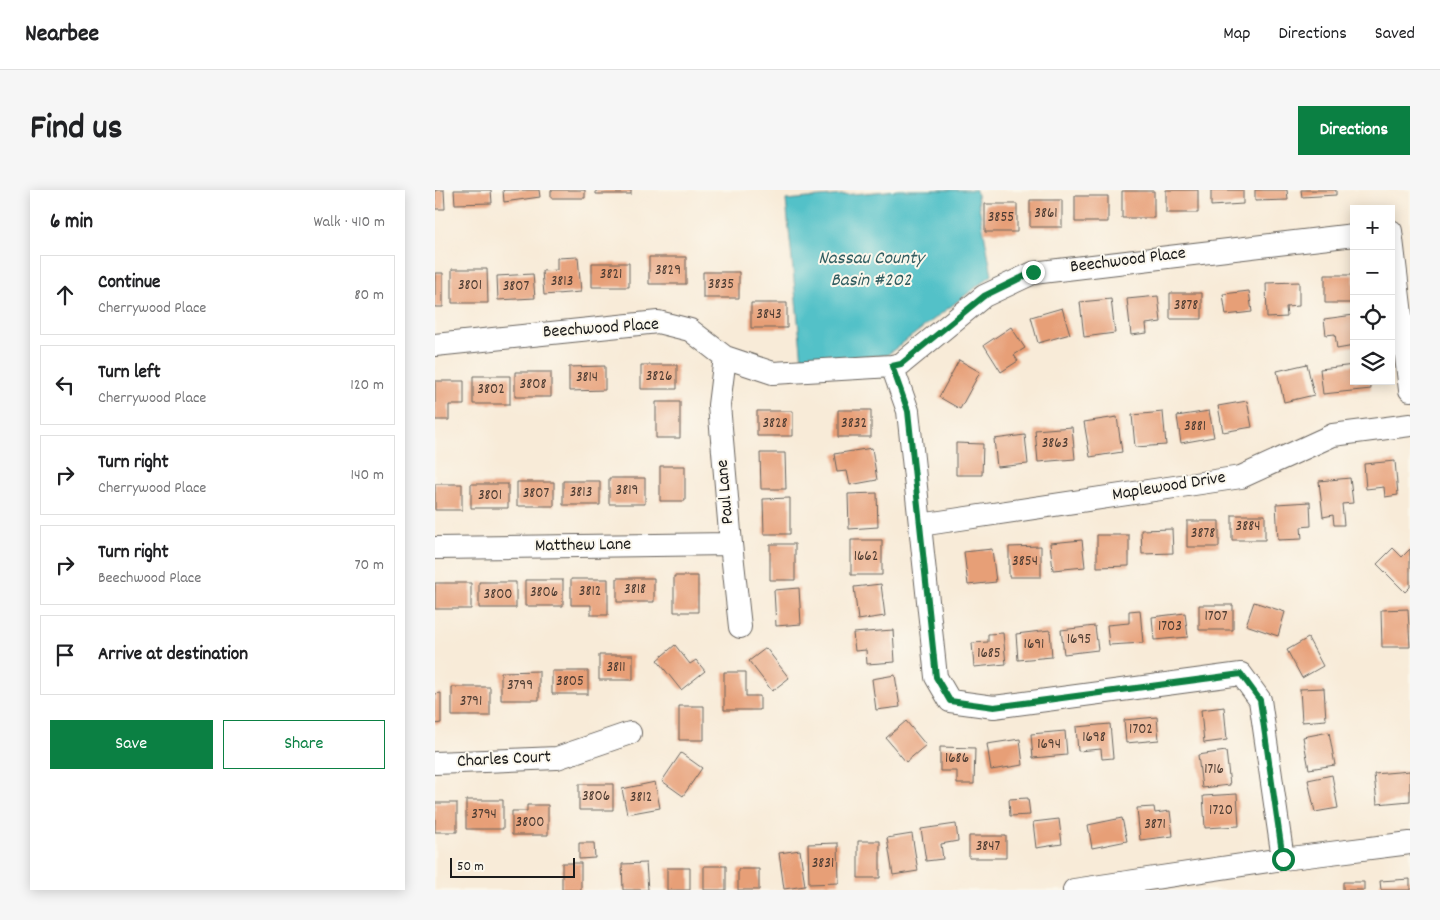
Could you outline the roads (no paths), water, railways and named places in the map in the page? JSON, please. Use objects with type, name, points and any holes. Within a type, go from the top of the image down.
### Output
[{"type":"street","points":[[1395,230],[1410,228]]},
{"type":"street","name":"Beechwood Place","points":[[435,345],[658,322],[690,330],[725,357],[773,373],[892,366],[901,364],[984,296],[1033,272],[1350,235]]},
{"type":"street","points":[[1393,250],[1410,390]]},
{"type":"street","name":"Paul Lane","points":[[725,357],[719,405],[740,627]]},
{"type":"street","points":[[892,366],[908,411],[936,677],[950,701],[994,707],[1241,674],[1260,700],[1283,859]]},
{"type":"street","name":"Maplewood Drive","points":[[920,525],[1241,477],[1333,435],[1410,425]]},
{"type":"street","name":"Matthew Lane","points":[[435,548],[731,544]]},
{"type":"street","name":"Charles Court","points":[[435,763],[557,758],[630,733]]},
{"type":"street","points":[[1075,890],[1283,859],[1410,843]]},
{"type":"water","name":"Nassau County Basin #202","points":[[899,190],[976,190],[992,275],[887,355],[802,361],[786,200]]}]
